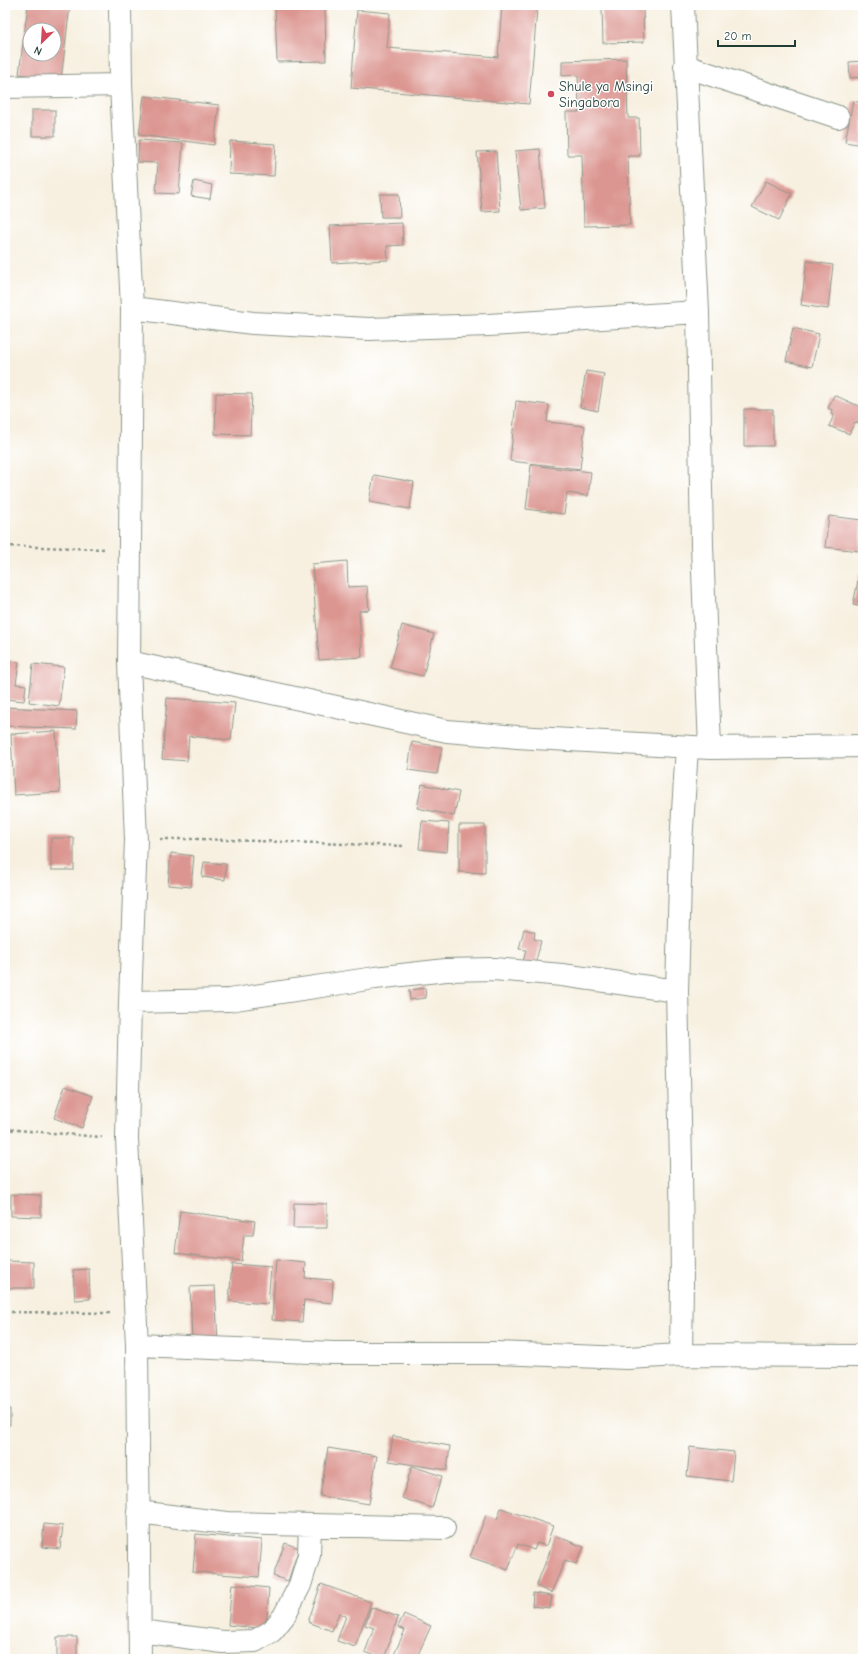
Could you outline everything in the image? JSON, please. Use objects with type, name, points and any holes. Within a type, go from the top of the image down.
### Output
[{"type":"street","points":[[120,5],[121,85],[132,308],[128,662],[136,840],[126,1139],[137,1346],[140,1659]]},
{"type":"street","points":[[683,5],[698,312],[702,546],[710,748]]},
{"type":"street","points":[[685,66],[838,117]]},
{"type":"street","points":[[5,87],[121,85]]},
{"type":"street","points":[[132,308],[253,324],[369,329],[489,325],[698,312]]},
{"type":"street","points":[[128,662],[447,731],[710,748],[863,746]]},
{"type":"street","points":[[681,1355],[681,1171],[677,991],[681,844],[686,747]]},
{"type":"street","points":[[130,1002],[229,1000],[375,978],[446,970],[494,969],[562,975],[677,991]]},
{"type":"street","points":[[137,1346],[334,1353],[496,1353],[627,1358],[681,1355],[863,1356]]},
{"type":"street","points":[[138,1512],[226,1523],[444,1528]]},
{"type":"street","points":[[140,1631],[223,1642],[255,1641],[272,1631],[284,1616],[300,1585],[309,1554],[310,1525]]},
{"type":"path","points":[[5,546],[130,550]]},
{"type":"path","points":[[136,840],[199,838],[404,846]]},
{"type":"path","points":[[5,1129],[32,1130],[126,1139]]},
{"type":"path","points":[[5,1312],[135,1313]]},
{"type":"building","points":[[28,5],[70,5],[61,80],[19,74],[22,51],[22,62],[62,62],[62,22],[26,22]]},
{"type":"building","points":[[325,5],[326,61],[277,62],[275,6]]},
{"type":"building","points":[[502,5],[537,9],[529,104],[351,88],[357,10],[390,13],[387,48],[498,57]]},
{"type":"building","points":[[602,8],[643,8],[644,42],[603,43]]},
{"type":"building","points":[[626,59],[628,118],[639,118],[640,156],[628,156],[630,225],[584,226],[582,155],[567,155],[566,112],[579,112],[578,75],[562,76],[562,61]]},
{"type":"building","points":[[863,61],[863,77],[850,78],[849,62]]},
{"type":"building","points":[[144,96],[219,105],[214,145],[139,135]]},
{"type":"building","points":[[853,101],[863,103],[863,145],[845,142]]},
{"type":"building","points":[[32,110],[55,110],[55,136],[32,136]]},
{"type":"building","points":[[139,140],[183,143],[179,194],[156,193],[158,163],[138,162]]},
{"type":"building","points":[[230,141],[276,144],[274,176],[229,174]]},
{"type":"building","points":[[540,149],[545,208],[521,210],[515,151]]},
{"type":"building","points":[[496,151],[500,211],[482,212],[477,152]]},
{"type":"building","points":[[194,181],[212,185],[210,199],[191,196]]},
{"type":"building","points":[[766,181],[792,194],[779,220],[752,207]]},
{"type":"building","points":[[380,194],[399,194],[400,217],[381,217]]},
{"type":"building","points":[[402,223],[403,245],[387,246],[388,260],[332,263],[330,226]]},
{"type":"building","points":[[807,261],[833,265],[828,309],[801,305]]},
{"type":"building","points":[[793,328],[819,334],[812,367],[786,361]]},
{"type":"building","points":[[586,371],[604,374],[598,411],[580,407]]},
{"type":"building","points":[[216,393],[252,394],[250,435],[215,434]]},
{"type":"building","points":[[834,395],[863,408],[863,420],[861,424],[855,422],[849,434],[829,426],[834,415],[831,414],[832,410],[828,408]]},
{"type":"building","points":[[516,401],[549,405],[547,422],[585,426],[580,469],[510,461]]},
{"type":"building","points":[[744,409],[773,409],[773,446],[744,446]]},
{"type":"building","points":[[531,465],[591,472],[588,496],[567,493],[564,514],[526,509]]},
{"type":"building","points":[[374,475],[414,482],[410,509],[369,502]]},
{"type":"building","points":[[829,516],[862,520],[859,551],[825,547]]},
{"type":"building","points":[[347,561],[348,587],[367,586],[369,610],[359,611],[362,657],[319,660],[312,564]]},
{"type":"building","points":[[859,575],[863,575],[863,607],[853,605]]},
{"type":"building","points":[[402,625],[434,634],[423,676],[390,668]]},
{"type":"building","points":[[5,660],[19,662],[16,684],[26,685],[24,701],[5,699]]},
{"type":"building","points":[[33,664],[64,667],[59,706],[29,702]]},
{"type":"building","points":[[167,698],[235,703],[231,740],[189,736],[187,761],[162,759]]},
{"type":"building","points":[[5,707],[77,711],[76,729],[5,726]]},
{"type":"building","points":[[56,731],[60,792],[14,795],[11,734]]},
{"type":"building","points":[[412,742],[442,747],[437,774],[408,770]]},
{"type":"building","points":[[422,784],[459,792],[454,816],[417,808]]},
{"type":"building","points":[[422,821],[449,823],[447,852],[419,849]]},
{"type":"building","points":[[459,825],[485,825],[485,873],[459,872]]},
{"type":"building","points":[[51,838],[74,838],[74,870],[51,870]]},
{"type":"building","points":[[171,853],[194,856],[191,887],[168,885]]},
{"type":"building","points":[[204,862],[226,864],[225,880],[202,877]]},
{"type":"building","points":[[524,929],[535,932],[534,939],[541,941],[535,965],[523,962],[526,950],[519,949]]},
{"type":"building","points":[[425,988],[426,998],[410,1000],[409,990]]},
{"type":"building","points":[[65,1086],[93,1096],[82,1128],[54,1118]]},
{"type":"building","points":[[11,1194],[41,1195],[41,1217],[11,1216]]},
{"type":"building","points":[[294,1203],[327,1204],[327,1228],[293,1228]]},
{"type":"building","points":[[180,1211],[255,1221],[253,1235],[244,1235],[241,1261],[175,1253]]},
{"type":"building","points":[[276,1260],[306,1263],[305,1278],[333,1280],[332,1303],[304,1300],[302,1322],[272,1320]]},
{"type":"building","points":[[8,1261],[34,1262],[34,1288],[8,1288]]},
{"type":"building","points":[[232,1264],[271,1267],[268,1304],[229,1301]]},
{"type":"building","points":[[89,1269],[90,1299],[75,1300],[73,1270]]},
{"type":"building","points":[[215,1286],[218,1342],[192,1343],[190,1287]]},
{"type":"building","points":[[5,1409],[10,1409],[10,1425],[5,1425]]},
{"type":"building","points":[[393,1436],[450,1446],[447,1470],[389,1461]]},
{"type":"building","points":[[690,1447],[734,1452],[731,1481],[687,1476]]},
{"type":"building","points":[[328,1448],[377,1456],[369,1504],[320,1496]]},
{"type":"building","points":[[412,1466],[442,1476],[432,1508],[402,1498]]},
{"type":"building","points":[[501,1508],[553,1526],[546,1546],[537,1543],[534,1550],[518,1544],[508,1570],[470,1557],[486,1515],[497,1519]]},
{"type":"building","points":[[44,1524],[63,1526],[60,1549],[42,1547]]},
{"type":"building","points":[[196,1534],[262,1540],[259,1577],[193,1572]]},
{"type":"building","points":[[556,1536],[584,1547],[576,1564],[565,1560],[551,1593],[536,1586]]},
{"type":"building","points":[[285,1543],[299,1548],[288,1581],[273,1576]]},
{"type":"building","points":[[232,1584],[269,1588],[266,1629],[228,1625]]},
{"type":"building","points":[[321,1584],[371,1602],[355,1647],[337,1641],[346,1616],[339,1613],[332,1631],[308,1622]]},
{"type":"building","points":[[533,1593],[552,1596],[550,1608],[532,1606]]},
{"type":"building","points":[[371,1607],[398,1617],[384,1659],[365,1652],[374,1628],[365,1625]]},
{"type":"building","points":[[404,1614],[431,1626],[416,1659],[392,1659],[405,1630],[398,1627]]},
{"type":"building","points":[[57,1637],[77,1637],[77,1659],[57,1659]]},
{"type":"place","name":"Shule ya Msingi Singabora","points":[[551,94]]}]
